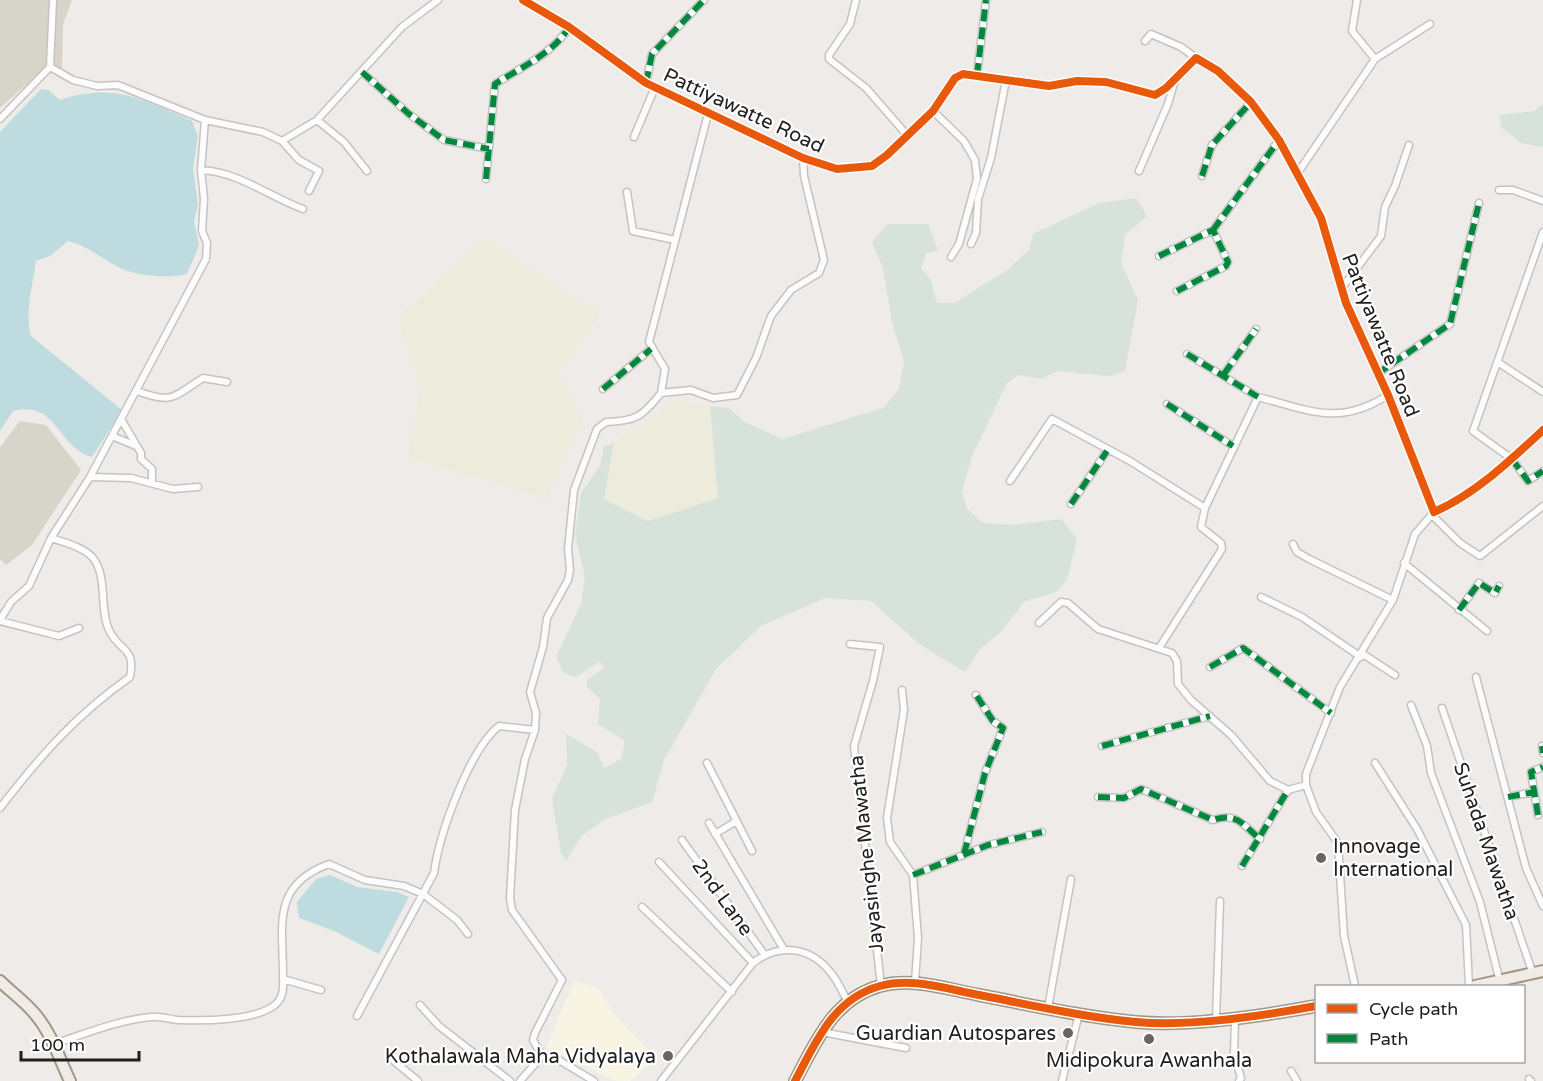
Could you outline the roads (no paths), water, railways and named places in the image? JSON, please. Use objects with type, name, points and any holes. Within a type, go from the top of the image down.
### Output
[{"type":"main road","points":[[1485,985],[1538,973]]},
{"type":"main road","points":[[0,981],[34,1012],[54,1044],[70,1081]]},
{"type":"main road","points":[[795,1081],[832,1016],[848,1002],[880,986],[915,982],[1079,1014],[1137,1022],[1216,1020],[1315,1006]]},
{"type":"street","points":[[0,119],[50,67],[53,0]]},
{"type":"street","points":[[282,141],[317,120],[402,27],[438,0]]},
{"type":"street","name":"Pattiyawatte Road","points":[[523,0],[569,27],[646,83],[803,158],[837,169],[860,169],[872,166],[887,155],[933,111],[955,78],[963,74],[1049,86],[1077,81],[1106,82],[1155,95],[1196,58],[1218,71],[1251,102],[1279,140],[1321,218],[1346,303],[1388,395],[1434,514]]},
{"type":"street","points":[[646,83],[652,54],[705,0]]},
{"type":"street","points":[[856,0],[850,24],[829,55],[829,59],[866,88],[907,135]]},
{"type":"street","points":[[977,75],[986,0]]},
{"type":"street","points":[[1358,0],[1352,31],[1376,59]]},
{"type":"street","points":[[1298,174],[1376,59],[1430,24]]},
{"type":"street","points":[[486,179],[495,84],[542,54],[563,37],[569,27]]},
{"type":"street","points":[[1145,41],[1151,34],[1181,46],[1196,58]]},
{"type":"street","points":[[50,67],[73,80],[97,86],[118,85],[205,120],[263,132],[282,141],[299,160],[319,171],[309,191]]},
{"type":"street","points":[[362,72],[409,114],[444,140],[489,149]]},
{"type":"street","points":[[1139,171],[1168,104],[1175,79]]},
{"type":"street","points":[[971,244],[976,233],[978,199],[991,158],[1006,80]]},
{"type":"street","points":[[633,137],[655,87]]},
{"type":"street","points":[[1202,176],[1212,145],[1251,102]]},
{"type":"street","points":[[933,111],[964,141],[975,160],[977,179],[959,244],[951,256]]},
{"type":"street","points":[[594,1081],[557,1059],[542,1056],[533,1040],[562,980],[518,920],[510,898],[515,810],[525,759],[535,730],[536,713],[530,692],[543,647],[547,618],[568,580],[574,490],[597,429],[606,422],[630,421],[646,412],[661,393],[665,369],[651,349],[649,342],[708,114]]},
{"type":"street","points":[[79,627],[60,636],[0,620],[11,602],[29,586],[51,538],[90,477],[206,259],[207,243],[202,231],[204,200],[201,170],[205,120]]},
{"type":"street","points":[[317,120],[344,142],[367,171]]},
{"type":"street","points":[[1159,256],[1213,230],[1279,140]]},
{"type":"street","points":[[1342,288],[1381,236],[1384,207],[1395,186],[1409,145]]},
{"type":"street","points":[[661,393],[691,390],[713,398],[737,395],[756,358],[771,316],[791,290],[819,273],[824,260],[804,176],[803,158]]},
{"type":"street","points":[[201,170],[221,171],[236,176],[278,200],[303,209]]},
{"type":"street","points":[[1499,190],[1513,190],[1543,201]]},
{"type":"street","points":[[627,192],[630,225],[633,231],[675,240]]},
{"type":"street","points":[[1377,374],[1450,324],[1479,203]]},
{"type":"street","points":[[1177,291],[1226,266],[1228,262],[1213,230]]},
{"type":"street","points":[[1543,232],[1499,363],[1473,431],[1512,459],[1528,481],[1543,471]]},
{"type":"street","points":[[1224,374],[1256,329]]},
{"type":"street","points":[[603,389],[651,349]]},
{"type":"street","points":[[1187,354],[1224,374],[1258,397],[1325,414],[1351,413],[1388,395]]},
{"type":"street","points":[[1499,363],[1543,392]]},
{"type":"street","points":[[137,391],[162,400],[173,398],[203,378],[226,382]]},
{"type":"street","points":[[1159,648],[1222,549],[1221,543],[1201,527],[1205,508],[1258,397]]},
{"type":"street","points":[[1167,404],[1233,446]]},
{"type":"street","points":[[121,419],[137,446],[141,459],[152,469],[152,483]]},
{"type":"street","points":[[1010,481],[1052,419],[1107,451],[1130,461],[1205,508]]},
{"type":"street","points":[[1355,985],[1344,936],[1338,843],[1316,812],[1306,785],[1306,774],[1340,687],[1362,655],[1393,600],[1415,534],[1434,514],[1512,459],[1543,430]]},
{"type":"street","points":[[112,436],[137,446]]},
{"type":"street","points":[[1071,504],[1107,451]]},
{"type":"street","points":[[90,477],[131,478],[173,489],[198,486]]},
{"type":"street","points":[[1434,514],[1460,543],[1480,556],[1543,506]]},
{"type":"street","points":[[0,808],[43,752],[101,697],[130,676],[133,661],[109,630],[99,576],[92,557],[74,546],[51,538]]},
{"type":"street","points":[[1293,544],[1297,552],[1309,559],[1393,600]]},
{"type":"street","points":[[1404,562],[1487,632]]},
{"type":"street","points":[[1460,610],[1479,583],[1494,593],[1499,586]]},
{"type":"street","points":[[1261,597],[1302,617],[1395,675]]},
{"type":"street","points":[[1039,623],[1061,602],[1068,603],[1098,629],[1172,653],[1177,661],[1178,684],[1191,700],[1231,735],[1270,781],[1288,790],[1306,785]]},
{"type":"street","name":"Jayasinghe Mawatha","points":[[850,644],[880,647],[873,681],[854,746],[880,986]]},
{"type":"street","points":[[1210,667],[1243,648],[1331,713]]},
{"type":"street","points":[[1476,677],[1526,868],[1543,906]]},
{"type":"street","points":[[902,690],[904,710],[886,818],[890,842],[913,875],[918,938],[915,982]]},
{"type":"street","points":[[964,854],[985,773],[1003,728],[993,721],[976,695]]},
{"type":"street","points":[[1411,705],[1427,746],[1431,773],[1480,902],[1500,982]]},
{"type":"street","name":"Suhada Mawatha","points":[[1442,708],[1538,973]]},
{"type":"street","points":[[1102,746],[1209,716]]},
{"type":"street","points":[[357,1016],[434,873],[437,847],[450,813],[486,736],[499,726],[535,730]]},
{"type":"street","points":[[707,763],[735,822],[752,851]]},
{"type":"street","points":[[1375,763],[1417,829],[1466,925],[1469,985]]},
{"type":"street","points":[[1538,815],[1531,771],[1543,767]]},
{"type":"street","points":[[1098,797],[1124,798],[1141,789],[1213,820],[1234,817],[1260,838]]},
{"type":"street","points":[[1242,866],[1288,790]]},
{"type":"street","points":[[1508,796],[1534,792]]},
{"type":"street","points":[[715,834],[735,822]]},
{"type":"street","points":[[709,823],[783,948]]},
{"type":"street","points":[[913,875],[964,854],[1042,832]]},
{"type":"street","name":"2nd Lane","points":[[682,840],[764,954]]},
{"type":"street","points":[[659,862],[753,963]]},
{"type":"street","points":[[54,1044],[126,1021],[154,1017],[178,1020],[242,1018],[277,1003],[284,990],[281,913],[293,890],[310,871],[329,864],[365,880],[404,886],[423,894],[457,920],[468,934]]},
{"type":"street","points":[[1048,1008],[1071,879]]},
{"type":"street","points":[[1216,1020],[1220,901]]},
{"type":"street","points":[[642,907],[732,992]]},
{"type":"street","points":[[661,1081],[753,963],[764,954],[783,948],[815,958],[831,973],[848,1002]]},
{"type":"street","points":[[283,980],[321,990]]},
{"type":"street","points":[[420,1005],[447,1033],[510,1081]]},
{"type":"street","points":[[1062,1081],[1079,1014]]},
{"type":"street","points":[[1235,1018],[1234,1053],[1241,1078],[1239,1081]]},
{"type":"street","points":[[822,1032],[906,1048]]},
{"type":"street","points":[[520,1081],[542,1056]]},
{"type":"street","points":[[394,1061],[418,1081]]},
{"type":"street","points":[[1291,1071],[1298,1081]]},
{"type":"water","points":[[41,89],[48,90],[60,100],[79,95],[113,93],[143,100],[192,121],[198,136],[193,168],[198,205],[194,220],[199,246],[187,274],[163,276],[129,271],[83,246],[68,241],[50,256],[36,261],[28,318],[31,336],[122,410],[92,457],[80,452],[49,418],[39,412],[28,409],[13,411],[0,431],[0,132]]},
{"type":"water","points":[[330,875],[357,887],[397,892],[409,897],[379,954],[334,931],[299,918],[297,902],[316,879]]},
{"type":"place","name":"Innovage International","points":[[1321,858]]},
{"type":"place","name":"Guardian Autospares","points":[[1068,1033]]},
{"type":"place","name":"Midipokura Awanhala","points":[[1149,1039]]},
{"type":"place","name":"Kothalawala Maha Vidyalaya","points":[[668,1056]]}]
